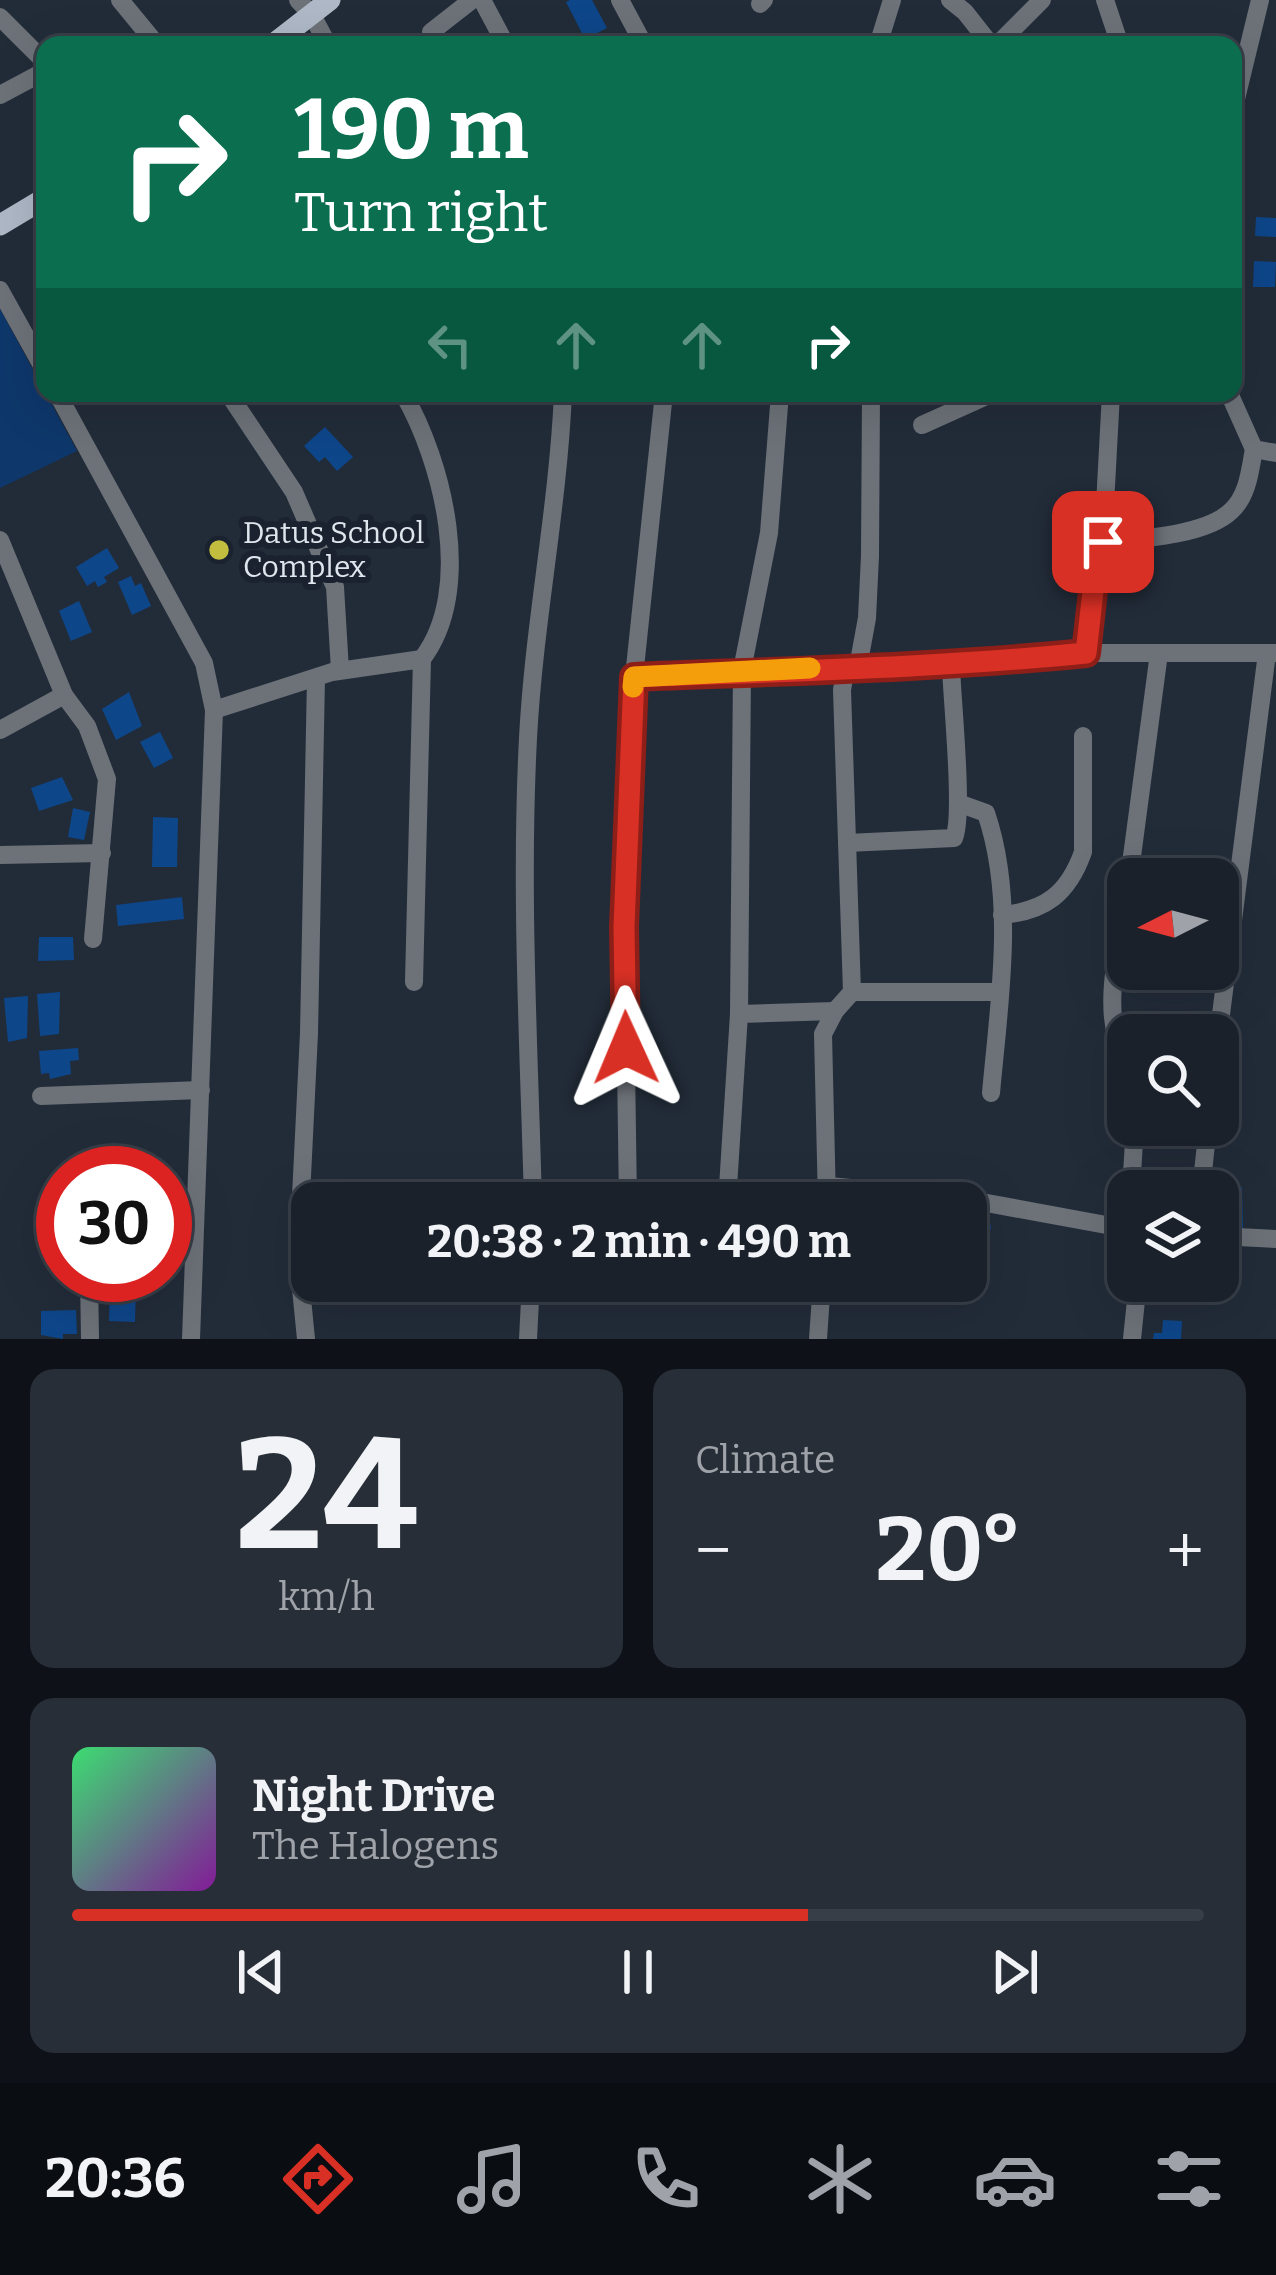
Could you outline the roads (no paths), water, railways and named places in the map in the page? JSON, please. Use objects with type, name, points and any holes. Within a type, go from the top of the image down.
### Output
[{"type":"main road","points":[[280,36],[305,8],[330,0]]},
{"type":"main road","points":[[0,225],[36,203]]},
{"type":"street","points":[[120,0],[150,36]]},
{"type":"street","points":[[431,32],[477,0],[500,36]]},
{"type":"street","points":[[620,0],[639,36]]},
{"type":"street","points":[[881,36],[892,0]]},
{"type":"street","points":[[950,0],[986,36]]},
{"type":"street","points":[[1004,36],[1042,0]]},
{"type":"street","points":[[1106,0],[1117,36]]},
{"type":"street","points":[[1242,74],[1260,0]]},
{"type":"street","points":[[305,8],[322,36]]},
{"type":"street","points":[[0,16],[36,57]]},
{"type":"street","points":[[0,95],[36,73]]},
{"type":"street","points":[[0,290],[36,355]]},
{"type":"street","points":[[62,402],[204,663],[214,710],[191,1339]]},
{"type":"street","points":[[233,402],[294,492],[335,586],[340,670]]},
{"type":"street","points":[[408,402],[437,473],[451,579],[436,641],[422,659],[414,982]]},
{"type":"street","points":[[532,1182],[522,898],[533,652],[560,458],[563,402]]},
{"type":"street","points":[[628,1182],[624,927],[634,677],[663,402]]},
{"type":"street","points":[[728,1182],[739,1014],[742,670],[769,532],[779,402]]},
{"type":"street","points":[[828,1182],[823,1034],[852,992],[842,690],[844,678],[859,667],[868,597],[871,402]]},
{"type":"street","points":[[922,425],[973,402]]},
{"type":"street","points":[[1086,653],[1103,542],[1111,402]]},
{"type":"street","points":[[1103,542],[1173,535],[1231,512],[1247,485],[1254,449],[1233,402]]},
{"type":"street","points":[[1254,449],[1276,453]]},
{"type":"street","points":[[0,540],[64,695],[87,726],[107,779],[93,939]]},
{"type":"street","points":[[634,677],[951,667],[1086,653],[1272,652],[1221,1014]]},
{"type":"street","points":[[1131,858],[1159,653]]},
{"type":"street","points":[[214,710],[340,670],[422,659]]},
{"type":"street","points":[[847,843],[954,838],[958,803],[951,667]]},
{"type":"street","points":[[306,1339],[298,1258],[310,1009],[316,678]]},
{"type":"street","points":[[0,730],[64,695]]},
{"type":"street","points":[[1002,915],[1044,906],[1059,897],[1077,869],[1083,852],[1083,736]]},
{"type":"street","points":[[958,803],[986,813],[995,841],[1002,915],[991,1093]]},
{"type":"street","points":[[0,855],[102,853]]},
{"type":"street","points":[[852,992],[999,992]]},
{"type":"street","points":[[739,1014],[835,1011]]},
{"type":"street","points":[[41,1096],[201,1090]]},
{"type":"street","points":[[987,1202],[1107,1221]]},
{"type":"street","points":[[1239,1237],[1276,1238]]},
{"type":"street","points":[[89,1302],[90,1339]]},
{"type":"street","points":[[528,1339],[530,1302]]},
{"type":"street","points":[[818,1339],[821,1302]]},
{"type":"street","points":[[1132,1339],[1136,1302]]},
{"type":"place","name":"Datus School Complex","points":[[219,550]]}]
